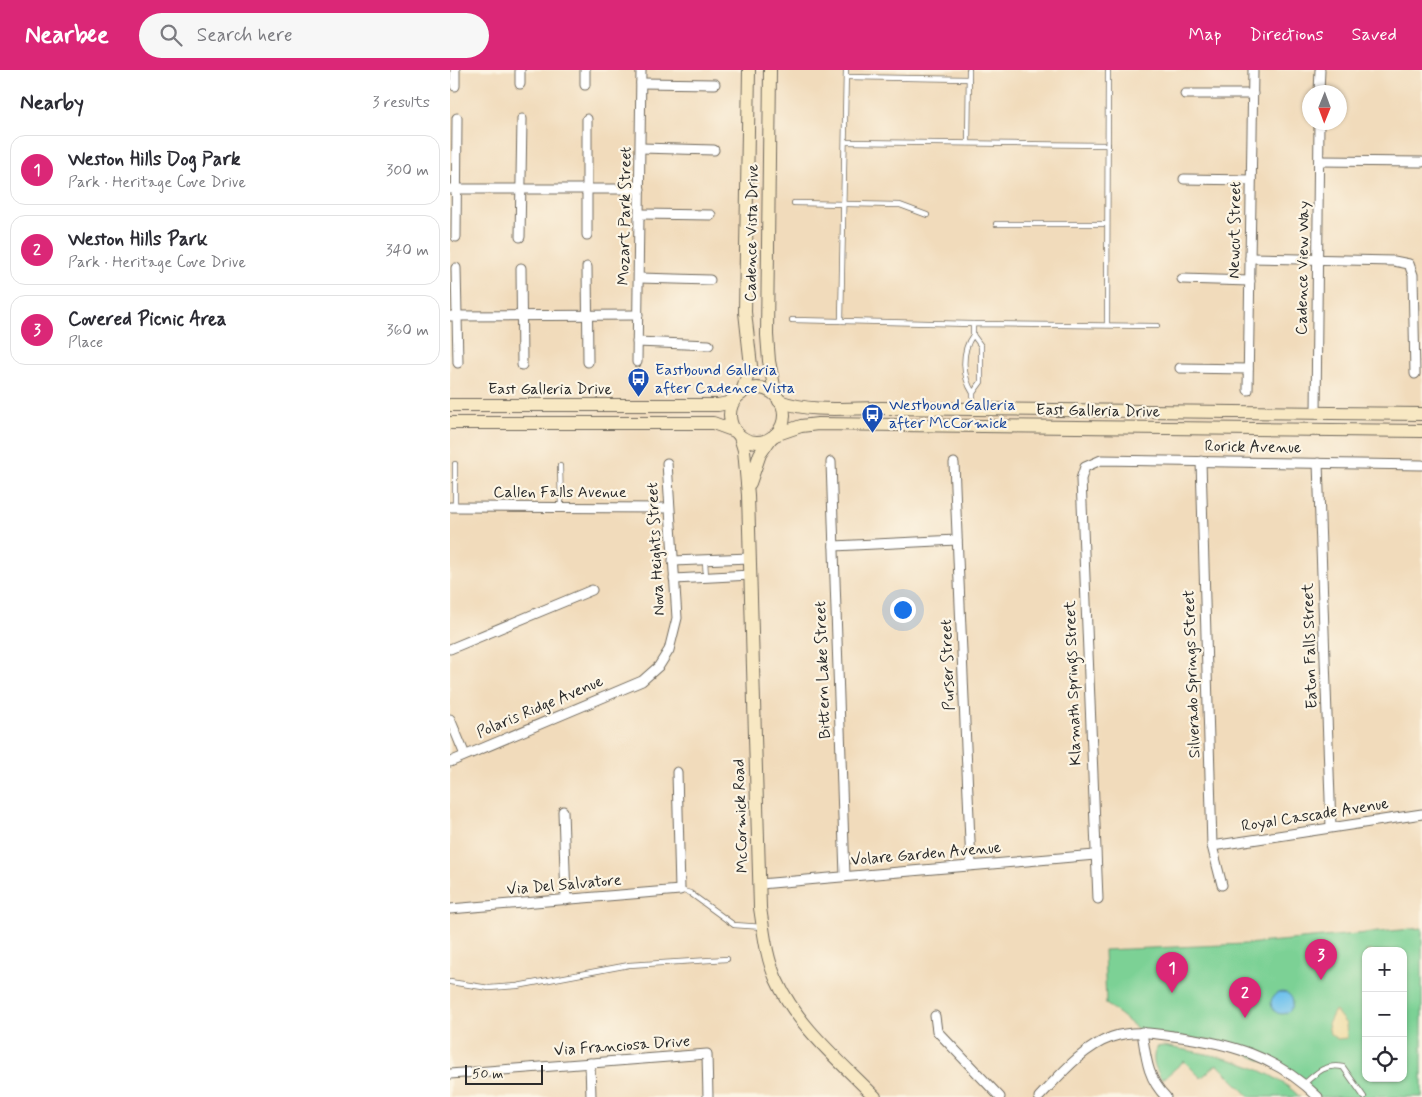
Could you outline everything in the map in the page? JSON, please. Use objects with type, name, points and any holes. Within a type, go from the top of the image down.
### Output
[{"type":"main road","name":"Cadence Vista Drive","points":[[739,395],[751,366],[745,312],[750,70]]},
{"type":"main road","name":"Cadence Vista Drive","points":[[770,70],[768,342],[778,399]]},
{"type":"main road","points":[[450,423],[713,424],[756,442],[773,436],[783,421],[784,411],[778,399],[761,389],[750,390],[739,395],[730,412],[738,434]]},
{"type":"main road","name":"East Galleria Drive","points":[[450,405],[718,405],[728,403],[739,395]]},
{"type":"main road","name":"East Galleria Drive","points":[[778,399],[799,407],[816,409],[1422,414]]},
{"type":"main road","name":"East Galleria Drive","points":[[773,436],[801,426],[818,424],[1422,431]]},
{"type":"main road","name":"McCormick Road","points":[[738,434],[744,450],[748,495],[760,884],[766,949],[777,980],[793,1008],[817,1038],[875,1097]]},
{"type":"main road","name":"McCormick Road","points":[[748,495],[755,465],[773,436]]},
{"type":"street","points":[[455,70],[455,86]]},
{"type":"street","points":[[520,70],[520,84]]},
{"type":"street","points":[[585,70],[585,84]]},
{"type":"street","name":"Mozart Park Street","points":[[637,362],[641,70]]},
{"type":"street","name":"Newcut Street","points":[[1248,390],[1253,70]]},
{"type":"street","points":[[1319,85],[1320,70]]},
{"type":"street","points":[[641,83],[715,84]]},
{"type":"street","points":[[1185,94],[1253,94]]},
{"type":"street","points":[[456,237],[453,189],[457,118]]},
{"type":"street","points":[[520,237],[522,119]]},
{"type":"street","points":[[587,119],[587,235]]},
{"type":"street","name":"Cadence View Way","points":[[1316,413],[1319,130]]},
{"type":"street","points":[[641,148],[714,150]]},
{"type":"street","points":[[1319,161],[1422,162]]},
{"type":"street","points":[[1184,179],[1251,180]]},
{"type":"street","points":[[453,189],[640,189]]},
{"type":"street","points":[[640,214],[711,215]]},
{"type":"street","points":[[1250,258],[1394,261],[1409,264],[1413,275],[1418,343],[1415,374]]},
{"type":"street","points":[[587,267],[588,362]]},
{"type":"street","points":[[456,268],[453,316],[458,363]]},
{"type":"street","points":[[521,268],[522,365]]},
{"type":"street","points":[[639,278],[710,280]]},
{"type":"street","points":[[1182,280],[1250,281]]},
{"type":"street","points":[[453,316],[638,315]]},
{"type":"street","points":[[637,342],[709,345]]},
{"type":"street","points":[[1180,368],[1248,369]]},
{"type":"street","name":"Rorick Avenue","points":[[1085,467],[1101,460],[1422,466]]},
{"type":"street","name":"Silverado Springs Street","points":[[1201,461],[1212,846],[1222,885]]},
{"type":"street","name":"Bittern Lake Street","points":[[831,462],[845,876]]},
{"type":"street","name":"Nova Heights Street","points":[[642,681],[659,666],[669,650],[675,633],[677,618],[666,463]]},
{"type":"street","name":"Purser Street","points":[[954,463],[972,865]]},
{"type":"street","name":"Eaton Falls Street","points":[[1318,463],[1331,827]]},
{"type":"street","name":"Klamath Springs Street","points":[[1085,467],[1081,479],[1098,899]]},
{"type":"street","name":"Callen Falls Avenue","points":[[453,507],[669,508]]},
{"type":"street","points":[[834,546],[957,540]]},
{"type":"street","points":[[673,561],[750,558]]},
{"type":"street","points":[[674,579],[750,575]]},
{"type":"street","points":[[450,649],[592,590]]},
{"type":"street","name":"Polaris Ridge Avenue","points":[[450,762],[642,681]]},
{"type":"street","points":[[450,719],[465,755]]},
{"type":"street","points":[[677,772],[680,890]]},
{"type":"street","points":[[563,811],[566,900]]},
{"type":"street","name":"Royal Cascade Avenue","points":[[1212,846],[1422,814]]},
{"type":"street","name":"Volare Garden Avenue","points":[[760,884],[1095,855]]},
{"type":"street","name":"Via Del Salvatore","points":[[450,909],[680,890]]},
{"type":"street","points":[[935,1016],[937,1031],[1000,1097]]},
{"type":"street","points":[[1142,1032],[1148,1071],[1157,1088],[1166,1097]]},
{"type":"street","points":[[1039,1097],[1088,1050],[1113,1037],[1142,1032],[1213,1041],[1264,1058],[1292,1074],[1318,1097]]},
{"type":"street","name":"Via Franciosa Drive","points":[[450,1074],[707,1054],[708,1097]]},
{"type":"street","points":[[590,1063],[591,1097]]},
{"type":"lane","points":[[841,321],[846,70]]},
{"type":"lane","points":[[968,143],[969,70]]},
{"type":"lane","points":[[1107,325],[1108,70]]},
{"type":"lane","points":[[846,77],[968,79]]},
{"type":"lane","points":[[845,142],[1108,145]]},
{"type":"lane","points":[[794,203],[900,205],[927,215]]},
{"type":"lane","points":[[996,224],[1107,224]]},
{"type":"lane","points":[[792,320],[1157,326]]},
{"type":"lane","points":[[973,324],[973,334],[966,345],[965,381],[973,393],[973,409]]},
{"type":"lane","points":[[973,334],[981,346],[981,382],[973,393]]},
{"type":"lane","points":[[453,507],[455,464]]},
{"type":"lane","points":[[560,466],[561,507]]},
{"type":"lane","points":[[705,560],[706,578]]},
{"type":"lane","points":[[680,890],[690,893],[734,925],[763,927]]},
{"type":"lane","points":[[450,982],[489,988],[517,986],[629,965],[727,959]]},
{"type":"lane","points":[[1304,1084],[1324,1068],[1336,1065],[1343,1068],[1364,1097]]},
{"type":"green space","points":[[1422,928],[1422,1097],[1316,1097],[1283,1069],[1213,1041],[1142,1032],[1106,1004],[1104,950],[1246,944]]},
{"type":"green space","points":[[1163,1046],[1236,1061],[1253,1067],[1286,1085],[1300,1097],[1250,1097],[1217,1064],[1201,1078],[1184,1061],[1162,1080],[1155,1064],[1154,1056],[1157,1047]]},
{"type":"sand","points":[[1335,1010],[1346,1024],[1347,1038],[1337,1039],[1330,1034],[1328,1024]]},
{"type":"water","points":[[1278,992],[1286,992],[1293,999],[1293,1007],[1286,1014],[1278,1014],[1271,1007],[1271,999]]},
{"type":"place","name":"Eastbound Galleria after Cadence Vista","points":[[639,398]]},
{"type":"place","name":"Westbound Galleria after McCormick","points":[[873,433]]},
{"type":"place","name":"Covered Picnic Area","points":[[1321,980]]},
{"type":"place","name":"Weston Hills Dog Park","points":[[1172,993]]},
{"type":"place","name":"Weston Hills Park","points":[[1245,1018]]}]
